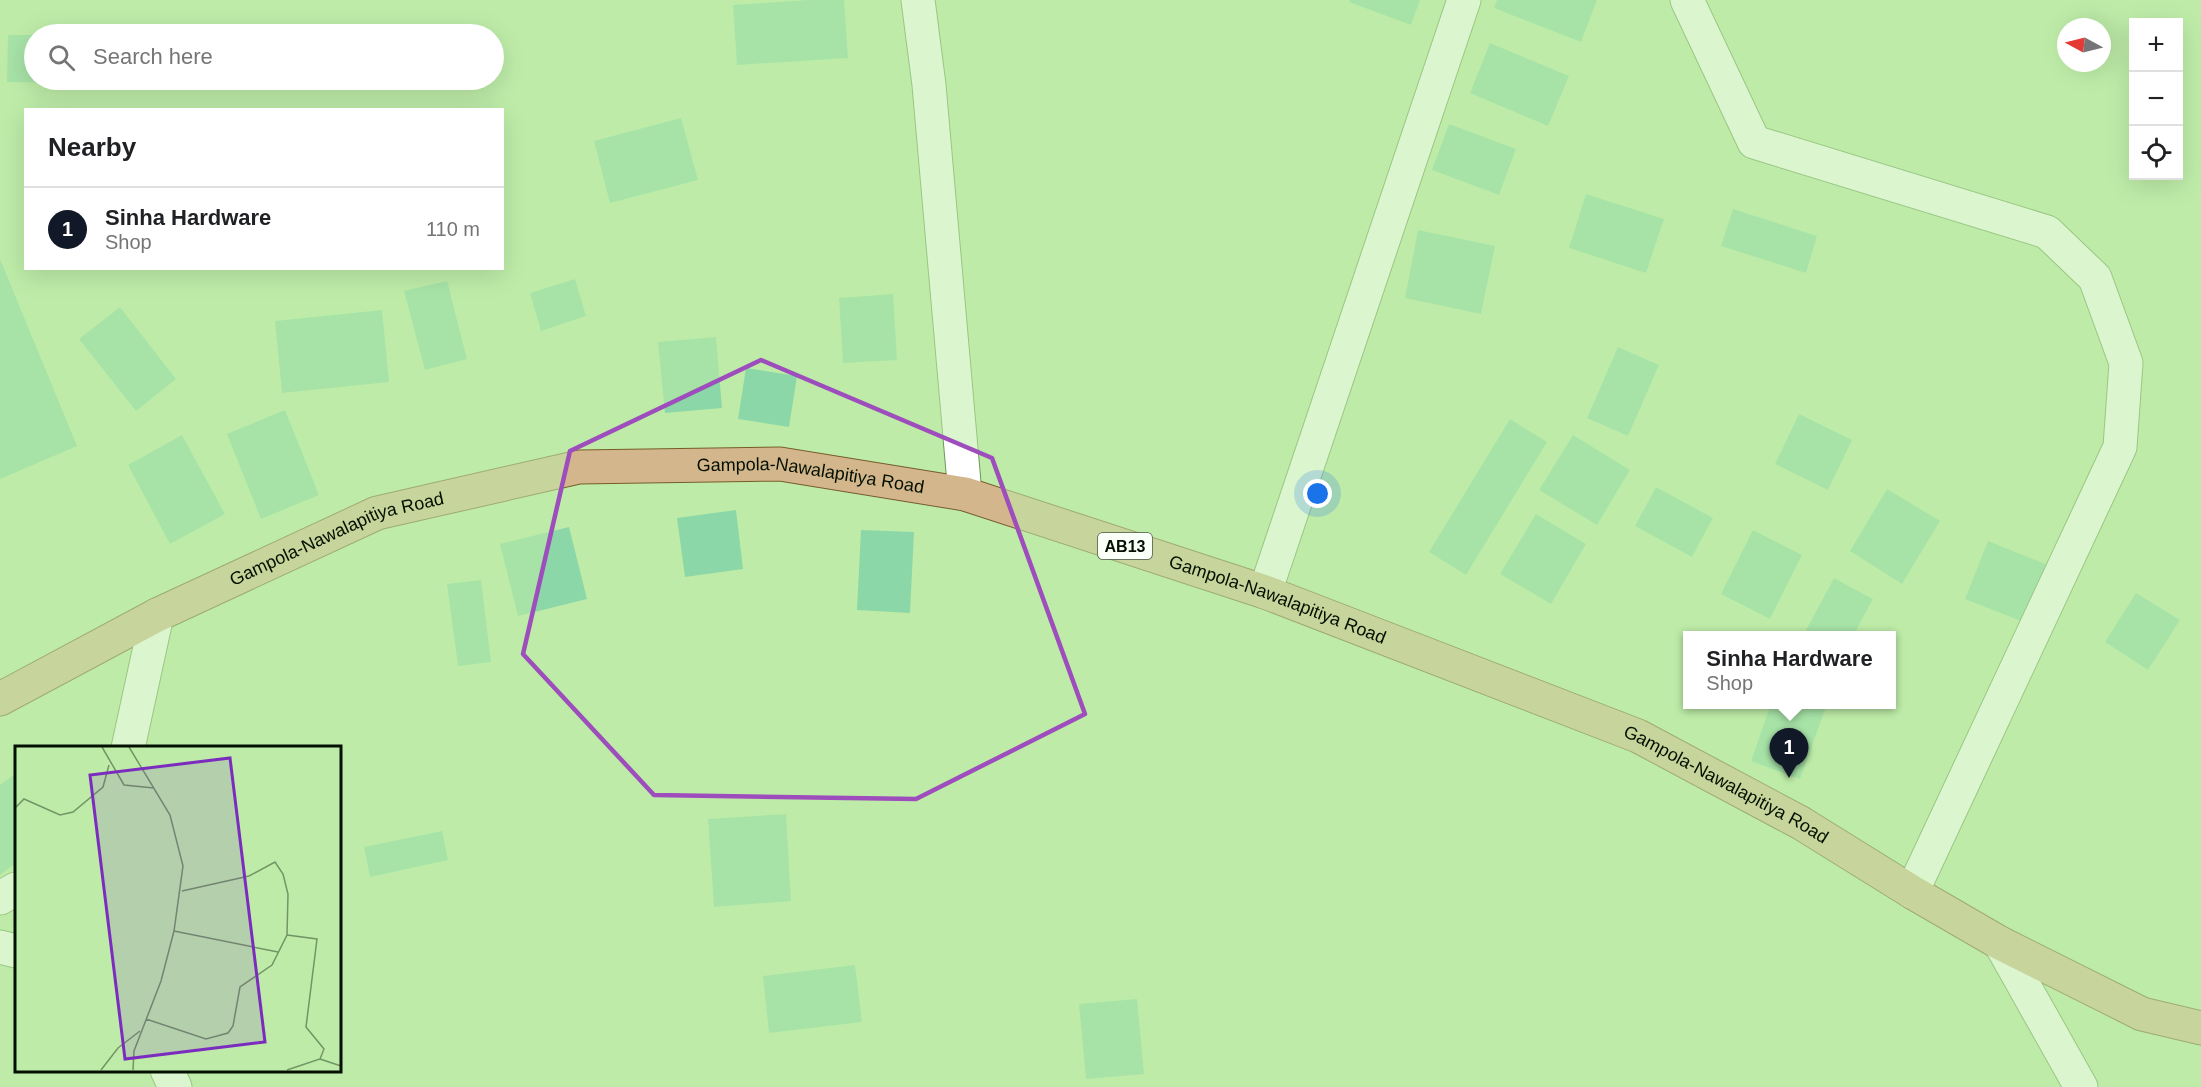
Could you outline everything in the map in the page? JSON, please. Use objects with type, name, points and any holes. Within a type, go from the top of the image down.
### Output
[{"type":"main road","name":"Gampola-Nawalapitiya Road","points":[[0,699],[157,615],[377,513],[579,467],[780,464],[965,494],[1265,592],[1638,736],[1801,823],[2000,943],[2142,1014],[2201,1028]]},
{"type":"street","points":[[918,0],[929,86],[965,494]]},
{"type":"street","points":[[1265,592],[1464,0]]},
{"type":"street","points":[[1687,0],[1754,142],[2047,232],[2095,278],[2126,363],[2120,447],[1912,892]]},
{"type":"street","points":[[128,746],[157,615]]},
{"type":"street","points":[[0,898],[15,890]]},
{"type":"street","points":[[2000,943],[2081,1087]]},
{"type":"street","points":[[0,947],[15,951]]},
{"type":"street","points":[[168,1072],[175,1087]]},
{"type":"highlighted area","points":[[761,360],[992,458],[1085,714],[916,799],[654,795],[523,654],[570,451]]},
{"type":"building","points":[[844,0],[848,58],[737,65],[733,5]]},
{"type":"building","points":[[1350,0],[1420,0],[1411,25],[1349,2]]},
{"type":"building","points":[[1497,0],[1597,0],[1581,42],[1494,8]]},
{"type":"building","points":[[8,35],[24,35],[24,82],[7,82]]},
{"type":"building","points":[[1490,43],[1569,76],[1548,126],[1470,93]]},
{"type":"building","points":[[681,118],[698,180],[610,203],[594,141]]},
{"type":"building","points":[[1449,124],[1516,149],[1499,195],[1432,170]]},
{"type":"building","points":[[1586,194],[1664,219],[1646,273],[1569,248]]},
{"type":"building","points":[[1733,209],[1817,236],[1806,273],[1721,246]]},
{"type":"building","points":[[1418,230],[1495,246],[1481,314],[1405,298]]},
{"type":"building","points":[[0,259],[77,446],[0,479]]},
{"type":"building","points":[[575,279],[586,316],[541,331],[530,293]]},
{"type":"building","points":[[447,281],[467,359],[425,370],[404,291]]},
{"type":"building","points":[[893,294],[897,360],[843,363],[839,298]]},
{"type":"building","points":[[120,307],[176,379],[136,411],[79,339]]},
{"type":"building","points":[[382,310],[389,382],[282,393],[275,321]]},
{"type":"building","points":[[716,337],[722,408],[665,413],[658,342]]},
{"type":"building","points":[[1618,347],[1659,365],[1628,436],[1587,418]]},
{"type":"building","points":[[746,368],[797,376],[789,427],[738,419]]},
{"type":"building","points":[[285,410],[319,495],[261,519],[227,434]]},
{"type":"building","points":[[1799,414],[1852,440],[1828,490],[1775,464]]},
{"type":"building","points":[[1510,419],[1547,442],[1466,575],[1429,552]]},
{"type":"building","points":[[182,435],[225,514],[170,544],[128,465]]},
{"type":"building","points":[[1573,435],[1630,470],[1597,525],[1539,490]]},
{"type":"building","points":[[1656,487],[1713,518],[1692,557],[1635,526]]},
{"type":"building","points":[[1887,489],[1940,521],[1902,584],[1850,551]]},
{"type":"building","points":[[736,510],[743,569],[685,577],[677,518]]},
{"type":"building","points":[[1536,514],[1586,544],[1551,604],[1500,574]]},
{"type":"building","points":[[569,527],[587,599],[518,616],[500,544]]},
{"type":"building","points":[[861,530],[914,532],[910,613],[857,610]]},
{"type":"building","points":[[1753,530],[1802,555],[1770,619],[1721,594]]},
{"type":"building","points":[[1988,541],[2048,565],[2026,623],[1965,599]]},
{"type":"building","points":[[1834,578],[1873,599],[1856,631],[1806,631]]},
{"type":"building","points":[[481,580],[491,662],[458,666],[447,584]]},
{"type":"building","points":[[2136,593],[2180,620],[2148,670],[2105,642]]},
{"type":"building","points":[[1769,709],[1825,709],[1800,779],[1751,761]]},
{"type":"building","points":[[15,774],[15,864],[0,875],[0,785]]},
{"type":"building","points":[[786,814],[791,901],[714,907],[708,819]]},
{"type":"building","points":[[442,831],[448,860],[370,877],[364,847]]},
{"type":"building","points":[[855,965],[862,1022],[769,1033],[763,976]]},
{"type":"building","points":[[1137,999],[1144,1074],[1086,1079],[1079,1004]]},
{"type":"place","name":"Sinha Hardware","points":[[1789,778]]}]
